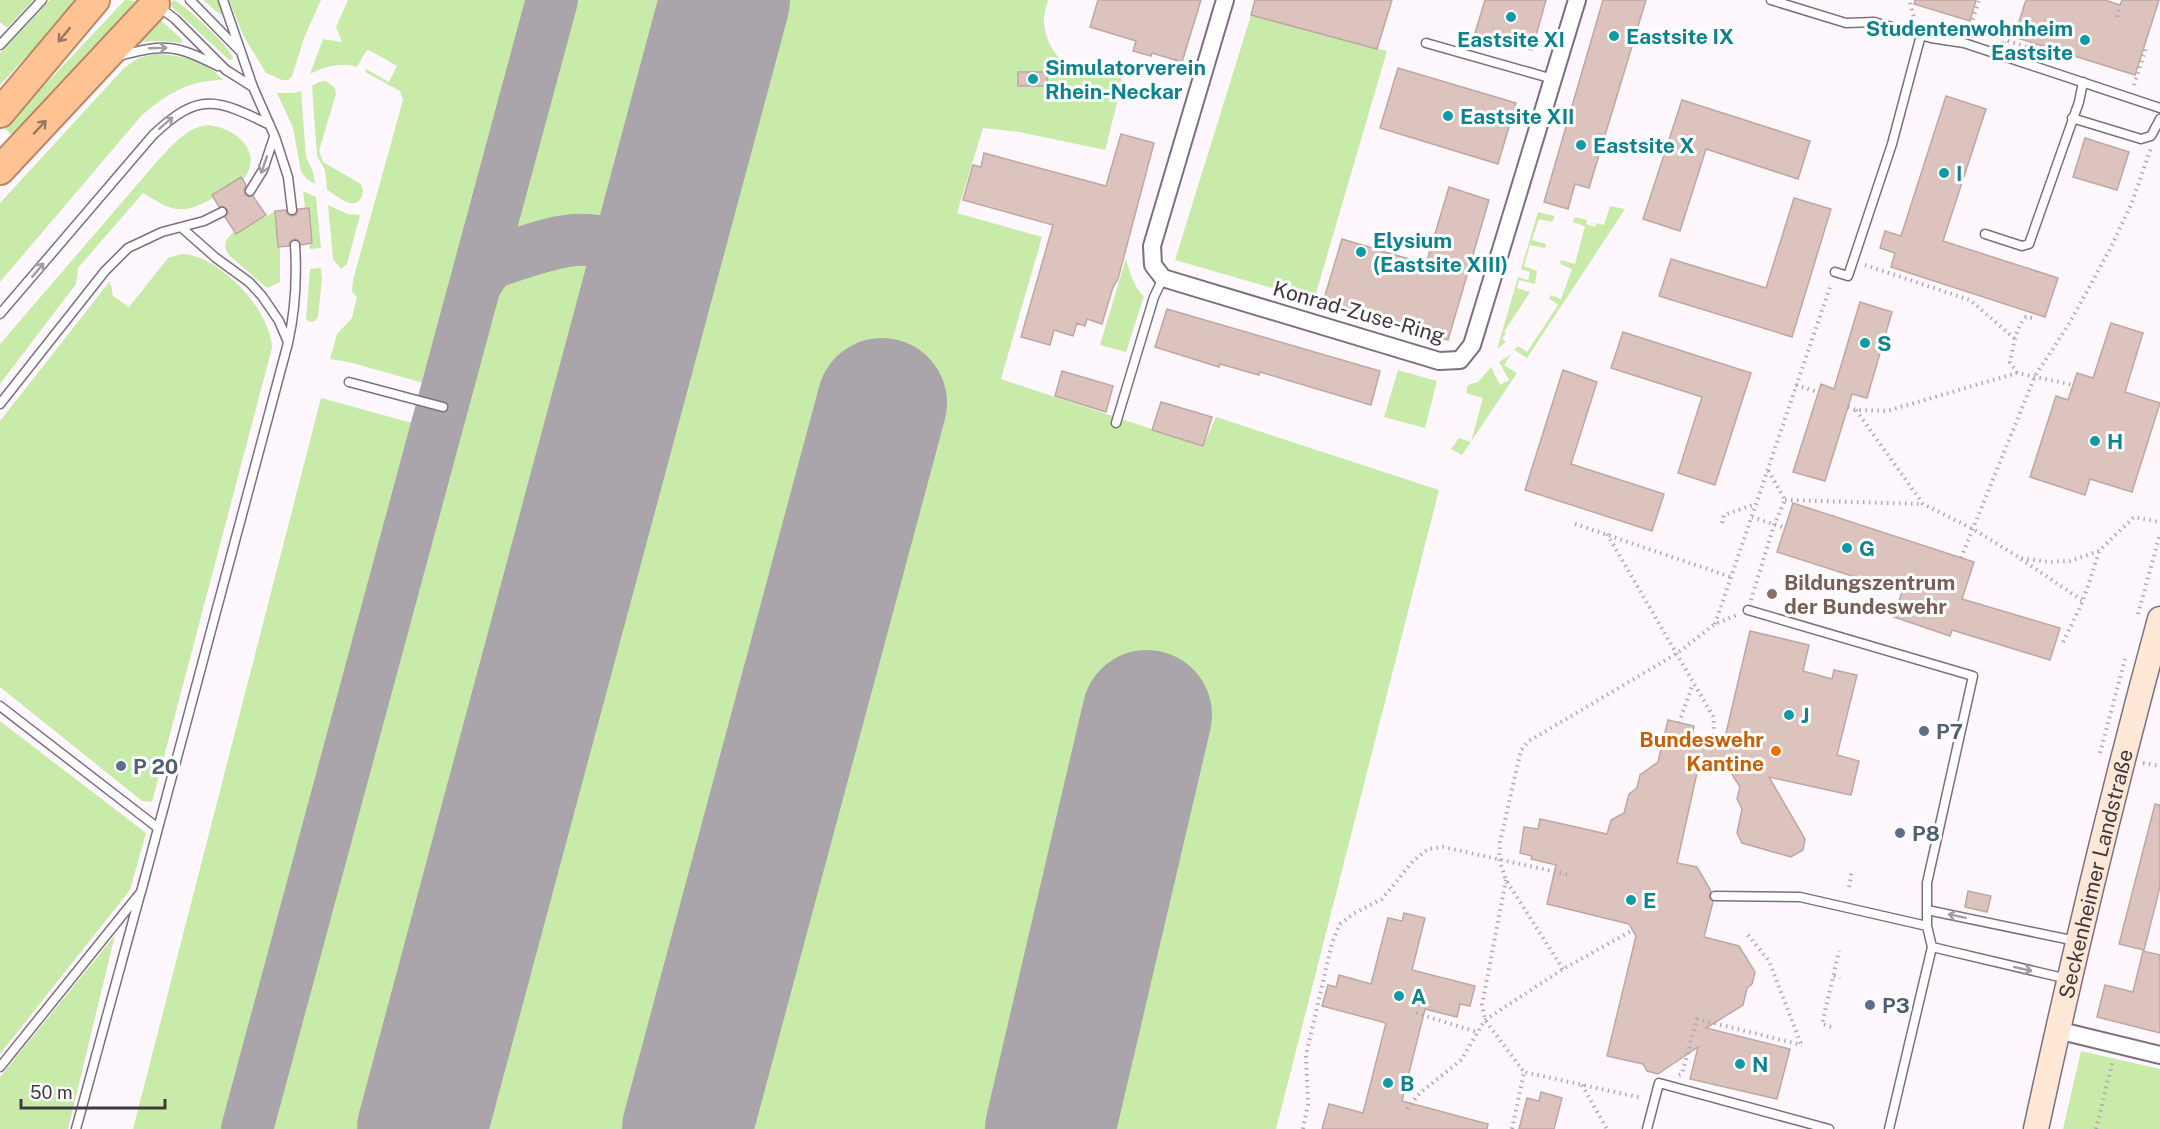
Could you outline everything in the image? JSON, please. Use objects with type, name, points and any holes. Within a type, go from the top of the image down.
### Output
[{"type":"highway","points":[[0,113],[95,0]]},
{"type":"highway","points":[[0,170],[102,61],[153,2]]},
{"type":"main road","name":"Seckenheimer Landstraße","points":[[2036,1129],[2077,941],[2122,758],[2160,619]]},
{"type":"street","points":[[1163,278],[1153,265],[1152,246],[1226,0]]},
{"type":"street","name":"Konrad-Zuse-Ring","points":[[1163,278],[1439,361],[1460,360],[1472,345],[1577,0]]},
{"type":"street","points":[[2057,1030],[2160,1055]]},
{"type":"lane","points":[[0,45],[42,0]]},
{"type":"lane","points":[[190,0],[241,52]]},
{"type":"lane","points":[[223,0],[253,87],[275,137],[288,177],[292,210]]},
{"type":"lane","points":[[1771,0],[1846,23],[1874,22],[1921,35],[1964,43],[2160,108]]},
{"type":"lane","points":[[153,2],[175,19],[226,70]]},
{"type":"lane","points":[[1835,272],[1848,276],[1892,144],[1921,35]]},
{"type":"lane","points":[[1426,43],[1553,79]]},
{"type":"lane","points":[[102,61],[156,47],[175,48],[226,70],[253,87]]},
{"type":"lane","points":[[1986,234],[2022,246],[2029,244],[2079,102],[2083,82]]},
{"type":"lane","points":[[0,314],[169,119],[182,110],[209,103],[224,104],[270,125]]},
{"type":"lane","points":[[2072,118],[2141,139],[2151,136],[2160,119]]},
{"type":"lane","points":[[250,191],[263,170],[275,137]]},
{"type":"lane","points":[[0,404],[105,271],[128,248],[162,232],[204,221],[222,212]]},
{"type":"lane","points":[[182,228],[216,258],[249,282],[262,296],[279,321],[288,343]]},
{"type":"lane","points":[[76,1129],[288,343],[292,326],[295,245]]},
{"type":"lane","points":[[1116,423],[1154,297],[1163,278]]},
{"type":"lane","points":[[350,382],[442,407]]},
{"type":"lane","points":[[1748,610],[1973,676],[1927,883],[1927,926],[1932,947],[1888,1129]]},
{"type":"lane","points":[[0,706],[158,828]]},
{"type":"lane","points":[[0,1067],[141,892]]},
{"type":"lane","points":[[1715,896],[1800,897],[1927,926]]},
{"type":"lane","points":[[1927,910],[2077,941]]},
{"type":"lane","points":[[1932,947],[2068,979]]},
{"type":"lane","points":[[1647,1129],[1659,1083],[1829,1129]]},
{"type":"path","points":[[1964,43],[1979,0]]},
{"type":"path","points":[[1910,3],[1915,20]]},
{"type":"path","points":[[2117,17],[2120,5]]},
{"type":"path","points":[[2135,81],[2146,48],[2144,47]]},
{"type":"path","points":[[1961,558],[2035,376],[2069,324],[2114,242],[2131,205],[2151,147],[2151,136]]},
{"type":"path","points":[[1852,261],[1970,300],[2015,339]]},
{"type":"path","points":[[1715,624],[1835,272]]},
{"type":"path","points":[[2017,373],[2010,362],[2015,339],[2023,319],[2034,318]]},
{"type":"path","points":[[1848,407],[1856,410],[1887,411],[2017,373],[2073,385]]},
{"type":"path","points":[[1796,385],[1818,392]]},
{"type":"path","points":[[1856,410],[1923,504]]},
{"type":"path","points":[[1768,470],[1785,500]]},
{"type":"path","points":[[1785,500],[1923,504],[1973,529],[2083,601]]},
{"type":"path","points":[[1563,969],[1506,880],[1499,859],[1500,842],[1521,750],[1530,741],[1676,654],[1715,624],[1748,610],[1774,525],[1785,500]]},
{"type":"path","points":[[1722,523],[1724,515],[1757,504]]},
{"type":"path","points":[[1752,517],[1785,528]]},
{"type":"path","points":[[2019,558],[2049,562],[2070,561],[2099,551],[2134,517],[2160,522]]},
{"type":"path","points":[[1575,524],[1731,577]]},
{"type":"path","points":[[1607,534],[1714,718],[1713,743]]},
{"type":"path","points":[[2063,642],[2083,601],[2099,551]]},
{"type":"path","points":[[1679,723],[1693,684]]},
{"type":"path","points":[[1303,1129],[1308,1104],[1306,1055],[1332,943],[1340,924],[1353,914],[1382,899],[1413,861],[1428,849],[1443,847],[1570,875]]},
{"type":"path","points":[[1849,887],[1852,870]]},
{"type":"path","points":[[1506,880],[1482,1005],[1485,1020],[1524,1072],[1646,1100],[1659,1083],[1682,1074],[1696,1020],[1802,1045],[1769,961],[1748,936]]},
{"type":"path","points":[[1407,1109],[1420,1093],[1461,1060],[1485,1020],[1563,969],[1633,930]]},
{"type":"path","points":[[1831,1027],[1822,1024],[1839,951]]},
{"type":"path","points":[[1834,976],[1840,978]]},
{"type":"path","points":[[1416,1013],[1478,1032]]},
{"type":"path","points":[[2096,1129],[2118,1045]]},
{"type":"path","points":[[1512,1129],[1524,1072]]},
{"type":"path","points":[[1582,1084],[1607,1129]]},
{"type":"green space","points":[[0,0],[34,0],[7,28],[0,22]]},
{"type":"green space","points":[[50,0],[79,0],[0,85],[0,53]]},
{"type":"green space","points":[[125,0],[137,1],[13,136],[4,128]]},
{"type":"green space","points":[[174,0],[208,28],[225,46],[233,59],[229,60],[172,7],[171,3]]},
{"type":"green space","points":[[203,0],[218,0],[222,16]]},
{"type":"green space","points":[[229,0],[321,0],[304,38],[292,76],[288,80],[282,80],[266,73],[243,35]]},
{"type":"green space","points":[[348,0],[536,0],[435,380],[427,384],[349,362],[330,359],[337,334],[352,318],[357,297],[352,292],[353,280],[403,100],[400,91],[365,72],[366,69],[389,82],[397,66],[369,50],[366,51],[357,67],[333,66],[310,74],[323,39],[342,42],[336,27]]},
{"type":"green space","points":[[567,0],[686,0],[631,208],[524,237],[511,233],[509,219]]},
{"type":"green space","points":[[762,0],[1048,0],[1044,25],[1054,52],[1064,62],[1075,66],[1122,61],[1121,88],[1105,150],[1019,132],[983,128],[957,213],[1042,237],[1001,379],[1203,446],[1216,417],[1439,490],[1276,1129],[459,1129]]},
{"type":"green space","points":[[1251,15],[1387,51],[1314,300],[1175,260]]},
{"type":"green space","points":[[159,19],[182,39],[182,43],[137,42]]},
{"type":"green space","points":[[156,54],[201,63],[223,80],[200,83],[179,90],[142,115],[0,282],[0,203],[124,68],[138,58]]},
{"type":"green space","points":[[326,81],[335,88],[336,94],[319,151],[323,162],[361,184],[362,196],[358,202],[354,203],[344,201],[327,190],[325,170],[317,156],[312,86]]},
{"type":"green space","points":[[301,91],[306,157],[313,172],[315,184],[301,172],[293,128],[277,93]]},
{"type":"green space","points":[[206,125],[216,126],[236,135],[249,150],[251,159],[249,169],[243,180],[241,177],[212,195],[213,198],[192,208],[169,207],[143,193],[78,268],[76,284],[0,384],[0,344],[175,142],[192,130]]},
{"type":"green space","points":[[303,191],[316,197],[321,248],[310,249],[309,244],[312,243],[309,209],[305,208]]},
{"type":"green space","points":[[328,205],[348,214],[360,215],[347,264],[341,269],[333,259]]},
{"type":"green space","points":[[1610,206],[1625,209],[1527,358],[1514,350],[1518,346],[1527,352],[1558,305],[1549,298],[1551,295],[1561,299],[1572,269],[1560,264],[1561,260],[1575,264],[1585,226],[1572,222],[1575,217],[1587,220],[1586,224],[1595,227],[1596,223],[1604,225]]},
{"type":"green space","points":[[275,211],[278,246],[280,247],[280,282],[267,288],[230,256],[226,243],[228,237],[234,232],[236,234]]},
{"type":"green space","points":[[1538,212],[1555,216],[1552,222],[1539,219],[1532,240],[1546,244],[1545,248],[1530,245],[1524,266],[1537,271],[1535,284],[1519,280],[1517,288],[1530,292],[1504,332],[1506,333],[1502,339],[1506,342],[1497,349],[1518,277],[1528,280],[1530,272],[1521,269]]},
{"type":"green space","points":[[182,254],[212,264],[240,287],[263,317],[272,348],[152,802],[142,801],[0,687],[0,421],[110,281],[113,296],[129,307],[168,258]]},
{"type":"green space","points":[[1126,258],[1135,284],[1144,296],[1126,352],[1100,345]]},
{"type":"green space","points":[[569,260],[585,265],[596,275],[602,289],[604,305],[385,1129],[265,1129],[489,292],[497,279],[504,275],[548,262]]},
{"type":"green space","points":[[321,268],[318,317],[315,321],[310,322],[306,319],[310,269]]},
{"type":"green space","points":[[1511,354],[1504,365],[1517,373],[1471,441],[1483,398],[1466,393],[1468,385],[1478,382],[1491,367],[1500,385],[1509,380],[1499,362]]},
{"type":"green space","points":[[1398,370],[1437,381],[1425,428],[1384,417]]},
{"type":"green space","points":[[321,398],[416,424],[420,435],[234,1129],[133,1129]]},
{"type":"green space","points":[[1459,438],[1471,442],[1462,455],[1451,449]]},
{"type":"green space","points":[[0,721],[146,833],[130,890],[0,1054]]},
{"type":"green space","points":[[115,935],[68,1129],[0,1129],[0,1077]]},
{"type":"green space","points":[[2081,1051],[2160,1069],[2160,1129],[2063,1129]]},
{"type":"building","points":[[1098,0],[1201,0],[1182,62],[1152,53],[1151,56],[1133,51],[1136,41],[1090,27]]},
{"type":"building","points":[[1255,0],[1392,0],[1377,49],[1251,15]]},
{"type":"building","name":"Eastsite XI","points":[[1485,0],[1546,0],[1532,50],[1475,33]]},
{"type":"building","points":[[1603,0],[1646,0],[1589,188],[1575,184],[1568,209],[1544,202]]},
{"type":"building","name":"Studentenwohnheim Eastsite","points":[[1915,0],[1976,0],[1970,21],[1914,4]]},
{"type":"building","name":"Studentenwohnheim Eastsite","points":[[2026,0],[2105,0],[2120,5],[2122,0],[2159,0],[2135,75],[2014,37]]},
{"type":"building","name":"Eastsite XII","points":[[1398,68],[1516,103],[1498,164],[1380,128]]},
{"type":"building","name":"Simulatorverein Rhein-Neckar","points":[[1018,72],[1047,72],[1047,86],[1018,86]]},
{"type":"building","name":"I","points":[[1946,96],[1986,109],[1943,241],[2058,278],[2045,317],[1891,267],[1895,253],[1880,248],[1885,231],[1901,236]]},
{"type":"building","points":[[1682,100],[1810,141],[1798,179],[1706,149],[1680,231],[1643,219]]},
{"type":"building","points":[[1121,134],[1154,143],[1118,279],[1113,287],[1102,324],[1087,319],[1085,326],[1077,323],[1073,336],[1054,330],[1050,345],[1021,337],[1053,225],[963,200],[973,165],[981,167],[984,153],[1106,186]]},
{"type":"building","points":[[2085,138],[2129,152],[2117,190],[2073,177]]},
{"type":"building","points":[[241,177],[246,185],[245,194],[249,197],[253,196],[266,215],[236,234],[225,217],[228,213],[227,209],[223,206],[219,207],[212,195]]},
{"type":"building","name":"Elysium (Eastsite XIII)","points":[[1449,187],[1489,200],[1448,340],[1323,302],[1342,239],[1426,264]]},
{"type":"building","points":[[1794,198],[1831,209],[1792,337],[1659,296],[1671,259],[1766,288]]},
{"type":"building","points":[[309,208],[312,243],[301,245],[298,240],[294,239],[289,246],[278,247],[275,211],[286,210],[287,214],[292,216],[296,215],[298,209]]},
{"type":"building","points":[[1860,302],[1892,312],[1867,398],[1852,394],[1825,481],[1793,472],[1821,384],[1834,389]]},
{"type":"building","points":[[1167,309],[1380,371],[1371,405],[1260,372],[1259,375],[1220,364],[1219,367],[1155,347]]},
{"type":"building","name":"H","points":[[2111,323],[2143,333],[2125,392],[2160,403],[2132,492],[2090,479],[2085,495],[2030,477],[2056,396],[2068,400],[2077,373],[2093,378]]},
{"type":"building","points":[[1623,332],[1751,373],[1715,485],[1678,473],[1702,397],[1611,368]]},
{"type":"building","points":[[1563,370],[1597,382],[1571,464],[1664,494],[1652,531],[1525,490]]},
{"type":"building","points":[[1062,371],[1113,386],[1106,412],[1055,396]]},
{"type":"building","points":[[1161,402],[1212,417],[1203,446],[1152,430]]},
{"type":"building","points":[[1793,503],[1974,562],[1962,599],[2060,628],[2050,660],[1952,630],[1950,636],[1894,617],[1902,592],[1777,552]]},
{"type":"building","points":[[1750,631],[1809,645],[1803,671],[1832,679],[1834,670],[1857,675],[1837,755],[1859,761],[1851,795],[1769,777],[1805,839],[1803,850],[1791,857],[1742,843],[1737,833],[1742,809],[1737,799],[1740,787],[1730,771],[1699,764],[1677,863],[1697,867],[1711,891],[1709,897],[1713,902],[1704,937],[1739,946],[1755,972],[1752,984],[1747,988],[1743,1005],[1706,1028],[1790,1049],[1777,1099],[1690,1079],[1698,1047],[1658,1074],[1647,1071],[1643,1064],[1607,1056],[1636,936],[1629,924],[1547,904],[1556,865],[1531,859],[1532,856],[1520,853],[1524,827],[1538,829],[1540,819],[1607,834],[1611,820],[1624,813],[1629,794],[1637,788],[1640,775],[1658,762],[1668,720],[1694,726],[1692,738],[1723,746]]},
{"type":"building","points":[[2155,804],[2160,805],[2160,887],[2144,950],[2119,944]]},
{"type":"building","points":[[1968,891],[1991,896],[1987,912],[1965,907]]},
{"type":"building","name":"A","points":[[1404,913],[1425,918],[1412,970],[1475,986],[1470,1006],[1460,1004],[1457,1017],[1425,1009],[1402,1101],[1488,1124],[1487,1129],[1322,1129],[1329,1104],[1363,1113],[1386,1023],[1322,1006],[1328,985],[1336,987],[1339,975],[1371,984],[1388,918],[1402,921]]},
{"type":"building","points":[[2143,951],[2160,955],[2160,1033],[2097,1017],[2105,985],[2133,992]]},
{"type":"building","points":[[1541,1092],[1562,1098],[1554,1129],[1519,1129],[1527,1098],[1539,1101]]},
{"type":"taxiway","points":[[247,1129],[552,0]]},
{"type":"taxiway","points":[[474,288],[487,267],[494,262],[564,241],[599,241],[614,247],[628,259],[636,270],[641,298],[633,342]]},
{"type":"runway","points":[[422,1129],[725,0]]},
{"type":"runway","points":[[687,1129],[882,403]]},
{"type":"runway","points":[[1050,1129],[1147,715]]},
{"type":"place","name":"Eastsite XI","points":[[1511,17]]},
{"type":"place","name":"Eastsite IX","points":[[1614,36]]},
{"type":"place","name":"Studentenwohnheim Eastsite","points":[[2085,40]]},
{"type":"place","name":"Simulatorverein Rhein-Neckar","points":[[1033,79]]},
{"type":"place","name":"Eastsite XII","points":[[1448,116]]},
{"type":"place","name":"Eastsite X","points":[[1581,145]]},
{"type":"place","name":"I","points":[[1944,173]]},
{"type":"place","name":"Elysium (Eastsite XIII)","points":[[1361,252]]},
{"type":"place","name":"S","points":[[1865,343]]},
{"type":"place","name":"H","points":[[2095,441]]},
{"type":"place","name":"G","points":[[1847,548]]},
{"type":"place","name":"Bildungszentrum der Bundeswehr","points":[[1772,594]]},
{"type":"place","name":"J","points":[[1789,715]]},
{"type":"place","name":"P7","points":[[1924,731]]},
{"type":"place","name":"Bundeswehr Kantine","points":[[1776,751]]},
{"type":"place","name":"P 20","points":[[121,766]]},
{"type":"place","name":"P8","points":[[1900,833]]},
{"type":"place","name":"E","points":[[1631,900]]},
{"type":"place","name":"A","points":[[1399,996]]},
{"type":"place","name":"P3","points":[[1870,1005]]},
{"type":"place","name":"N","points":[[1740,1064]]},
{"type":"place","name":"B","points":[[1388,1083]]}]
